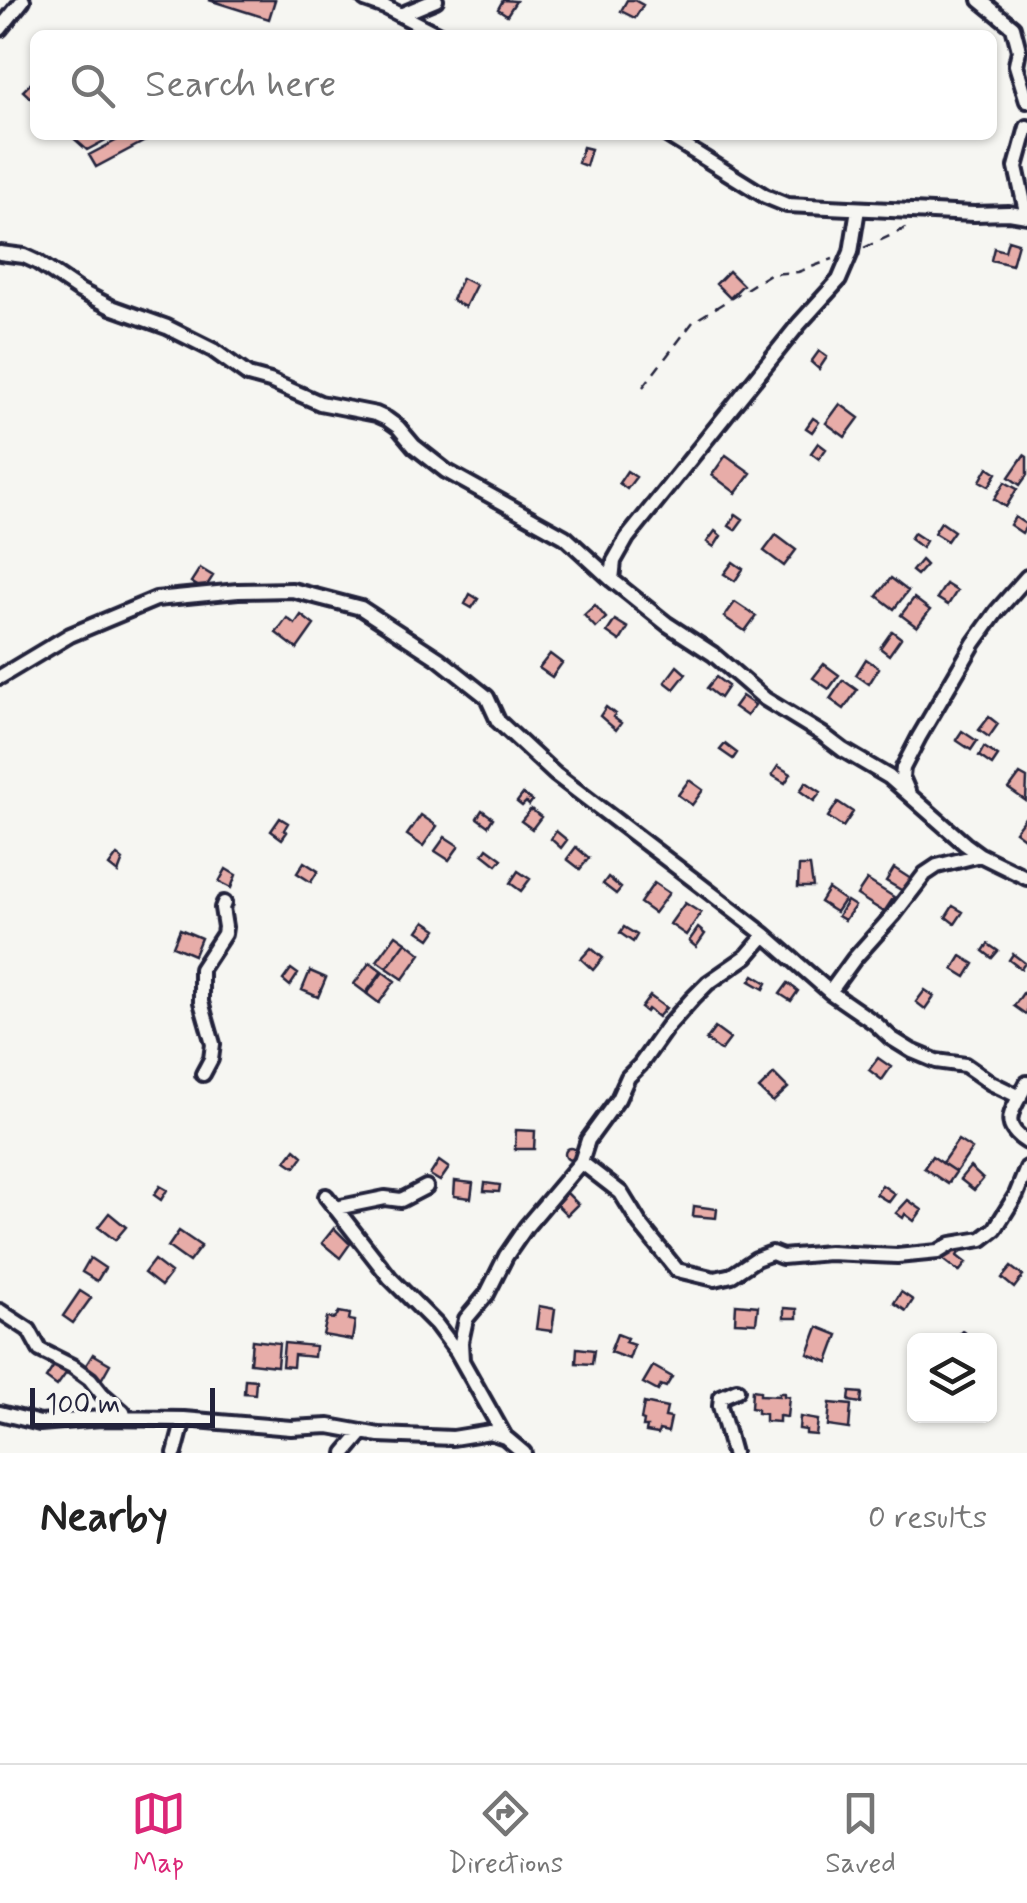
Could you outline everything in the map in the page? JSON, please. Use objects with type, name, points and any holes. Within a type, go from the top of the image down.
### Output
[{"type":"street","points":[[0,29],[22,0]]},
{"type":"street","points":[[364,0],[429,30]]},
{"type":"street","points":[[400,15],[436,0]]},
{"type":"street","points":[[980,0],[1012,27],[1019,50],[1016,65],[1027,101]]},
{"type":"street","points":[[675,140],[764,196],[787,205],[1027,216],[1016,166],[1027,127]]},
{"type":"street","points":[[612,580],[614,561],[627,538],[839,280],[851,252],[858,209]]},
{"type":"street","points":[[0,253],[37,262],[111,307],[167,327],[213,350],[248,375],[320,403],[376,414],[398,426],[414,446],[446,471],[566,537],[666,624],[714,654],[765,699],[890,777],[964,844],[1027,878]]},
{"type":"street","points":[[910,794],[902,778],[903,768],[919,738],[974,643],[1027,577]]},
{"type":"street","points":[[0,677],[70,636],[156,599],[292,590],[361,608],[487,697],[498,721],[545,765],[765,935],[830,992],[912,1051],[936,1061],[964,1065],[1020,1098]]},
{"type":"street","points":[[830,992],[925,874],[937,866],[980,855]]},
{"type":"street","points":[[203,1074],[213,1044],[201,1002],[201,968],[224,934],[224,902]]},
{"type":"street","points":[[462,1360],[466,1319],[487,1294],[526,1227],[581,1162],[588,1140],[623,1086],[666,1028],[708,983],[747,956],[765,935]]},
{"type":"street","points":[[1027,1083],[1010,1117],[1014,1134],[1027,1142]]},
{"type":"street","points":[[581,1162],[622,1193],[640,1224],[678,1270],[715,1279],[732,1275],[756,1259],[772,1254],[877,1257],[938,1252],[951,1244],[982,1239],[1021,1198],[1027,1168]]},
{"type":"street","points":[[336,1208],[385,1198],[401,1200],[426,1187]]},
{"type":"street","points":[[326,1196],[390,1278],[436,1324],[462,1360],[505,1437],[524,1453]]},
{"type":"street","points":[[0,1311],[29,1330],[40,1350],[90,1379],[125,1418]]},
{"type":"street","points":[[733,1453],[720,1397],[737,1390]]},
{"type":"street","points":[[0,1413],[40,1423],[184,1419],[269,1427],[330,1426],[362,1433],[453,1438],[490,1432],[505,1437]]},
{"type":"street","points":[[174,1453],[184,1419]]},
{"type":"street","points":[[345,1453],[362,1433]]},
{"type":"path","points":[[643,387],[692,322],[770,274],[798,272],[851,252],[902,230],[925,212]]},
{"type":"building","points":[[209,0],[275,0],[269,19]]},
{"type":"building","points":[[503,0],[516,1],[507,15],[498,9]]},
{"type":"building","points":[[627,0],[643,5],[635,18],[621,11]]},
{"type":"building","points":[[76,140],[106,140],[87,150]]},
{"type":"building","points":[[118,140],[145,141],[96,167],[89,155]]},
{"type":"building","points":[[583,147],[591,149],[586,166],[578,163]]},
{"type":"building","points":[[1008,240],[1018,243],[1012,265],[991,260],[994,248],[1005,251]]},
{"type":"building","points":[[729,271],[743,285],[730,298],[716,284]]},
{"type":"building","points":[[462,278],[476,285],[465,307],[452,300]]},
{"type":"building","points":[[819,351],[827,357],[819,369],[811,362]]},
{"type":"building","points":[[840,404],[859,418],[845,437],[826,423]]},
{"type":"building","points":[[813,418],[819,422],[812,432],[806,428]]},
{"type":"building","points":[[818,443],[826,449],[819,459],[811,453]]},
{"type":"building","points":[[726,455],[751,473],[736,493],[712,475]]},
{"type":"building","points":[[1024,455],[1027,475],[1020,485],[1009,477]]},
{"type":"building","points":[[988,467],[997,473],[989,486],[980,481]]},
{"type":"building","points":[[627,471],[636,477],[627,489],[619,483]]},
{"type":"building","points":[[1005,482],[1017,489],[1006,507],[994,499]]},
{"type":"building","points":[[736,514],[743,519],[735,530],[729,526]]},
{"type":"building","points":[[1015,517],[1027,525],[1022,533],[1010,525]]},
{"type":"building","points":[[941,522],[954,531],[947,541],[934,533]]},
{"type":"building","points":[[715,531],[721,536],[714,547],[707,542]]},
{"type":"building","points":[[914,533],[926,541],[922,548],[910,539]]},
{"type":"building","points":[[776,535],[796,550],[784,566],[764,551]]},
{"type":"building","points":[[921,560],[926,565],[917,575],[912,571]]},
{"type":"building","points":[[733,562],[743,569],[735,581],[724,574]]},
{"type":"building","points":[[200,568],[213,576],[204,590],[191,582]]},
{"type":"building","points":[[891,578],[908,591],[894,609],[877,596]]},
{"type":"building","points":[[946,584],[957,591],[948,605],[937,598]]},
{"type":"building","points":[[470,594],[478,599],[472,608],[465,604]]},
{"type":"building","points":[[914,598],[930,610],[917,627],[901,615]]},
{"type":"building","points":[[735,602],[756,616],[745,631],[724,617]]},
{"type":"building","points":[[595,605],[606,618],[596,628],[584,615]]},
{"type":"building","points":[[301,615],[314,625],[297,649],[276,633],[287,618],[295,624]]},
{"type":"building","points":[[615,620],[628,628],[620,641],[607,632]]},
{"type":"building","points":[[892,631],[901,638],[889,655],[880,648]]},
{"type":"building","points":[[550,654],[562,663],[552,677],[539,668]]},
{"type":"building","points":[[866,659],[879,668],[869,684],[856,675]]},
{"type":"building","points":[[824,664],[839,675],[829,689],[813,678]]},
{"type":"building","points":[[677,666],[686,674],[674,689],[665,682]]},
{"type":"building","points":[[716,677],[728,686],[720,698],[707,688]]},
{"type":"building","points":[[843,680],[857,690],[844,709],[830,699]]},
{"type":"building","points":[[742,696],[755,705],[747,716],[734,707]]},
{"type":"building","points":[[606,707],[621,723],[616,730],[600,716]]},
{"type":"building","points":[[989,717],[998,724],[989,737],[979,730]]},
{"type":"building","points":[[962,731],[977,741],[971,750],[956,740]]},
{"type":"building","points":[[725,744],[737,753],[733,759],[720,750]]},
{"type":"building","points":[[984,747],[998,756],[992,765],[979,756]]},
{"type":"building","points":[[778,766],[791,774],[785,783],[772,775]]},
{"type":"building","points":[[1020,774],[1027,778],[1026,801],[1009,789]]},
{"type":"building","points":[[689,780],[703,790],[692,805],[678,795]]},
{"type":"building","points":[[806,782],[821,792],[814,801],[800,791]]},
{"type":"building","points":[[523,794],[532,801],[529,805],[517,802]]},
{"type":"building","points":[[838,802],[853,812],[843,827],[828,817]]},
{"type":"building","points":[[531,809],[541,817],[532,829],[521,821]]},
{"type":"building","points":[[482,810],[493,818],[488,826],[477,818]]},
{"type":"building","points":[[421,815],[437,826],[423,846],[407,835]]},
{"type":"building","points":[[1027,815],[1027,840],[1015,831]]},
{"type":"building","points":[[280,818],[288,823],[282,839],[271,831]]},
{"type":"building","points":[[556,831],[567,840],[561,848],[551,839]]},
{"type":"building","points":[[445,837],[459,846],[449,860],[435,851]]},
{"type":"building","points":[[576,847],[589,858],[580,869],[567,859]]},
{"type":"building","points":[[487,848],[502,859],[497,865],[483,854]]},
{"type":"building","points":[[117,855],[123,860],[118,873],[109,866]]},
{"type":"building","points":[[304,862],[318,871],[311,882],[297,873]]},
{"type":"building","points":[[799,866],[810,866],[813,887],[798,887]]},
{"type":"building","points":[[894,868],[911,879],[903,891],[886,881]]},
{"type":"building","points":[[226,869],[236,875],[231,888],[219,882]]},
{"type":"building","points":[[518,871],[530,879],[521,891],[510,883]]},
{"type":"building","points":[[608,877],[621,888],[616,894],[603,884]]},
{"type":"building","points":[[867,880],[894,897],[884,912],[857,895]]},
{"type":"building","points":[[654,883],[669,893],[654,913],[640,903]]},
{"type":"building","points":[[828,889],[844,900],[836,912],[820,902]]},
{"type":"building","points":[[847,901],[855,906],[845,920],[838,916]]},
{"type":"building","points":[[685,903],[701,913],[686,935],[670,924]]},
{"type":"building","points":[[953,906],[963,912],[955,924],[946,917]]},
{"type":"building","points":[[425,921],[437,929],[430,939],[418,931]]},
{"type":"building","points":[[624,927],[637,935],[633,942],[620,933]]},
{"type":"building","points":[[698,928],[705,934],[696,947],[689,941]]},
{"type":"building","points":[[180,929],[201,938],[194,955],[173,946]]},
{"type":"building","points":[[396,935],[406,942],[387,968],[377,961]]},
{"type":"building","points":[[406,942],[421,954],[403,979],[387,968]]},
{"type":"building","points":[[988,944],[998,951],[992,958],[983,951]]},
{"type":"building","points":[[591,948],[603,958],[593,970],[581,959]]},
{"type":"building","points":[[1013,954],[1025,963],[1021,969],[1009,960]]},
{"type":"building","points":[[961,956],[974,964],[966,977],[953,969]]},
{"type":"building","points":[[370,962],[382,971],[366,993],[354,984]]},
{"type":"building","points":[[291,969],[298,974],[290,986],[283,980]]},
{"type":"building","points":[[310,971],[326,978],[318,997],[302,990]]},
{"type":"building","points":[[383,972],[395,981],[379,1003],[367,994]]},
{"type":"building","points":[[754,975],[767,983],[764,989],[750,981]]},
{"type":"building","points":[[788,983],[798,991],[791,1001],[780,994]]},
{"type":"building","points":[[925,990],[934,996],[925,1009],[916,1002]]},
{"type":"building","points":[[1023,993],[1027,996],[1027,1015],[1014,1006]]},
{"type":"building","points":[[650,996],[666,1008],[658,1017],[641,1008]]},
{"type":"building","points":[[715,1028],[730,1039],[721,1051],[706,1040]]},
{"type":"building","points":[[878,1058],[891,1067],[882,1080],[869,1070]]},
{"type":"building","points":[[774,1074],[788,1088],[773,1102],[759,1089]]},
{"type":"building","points":[[516,1130],[535,1131],[534,1149],[515,1149]]},
{"type":"building","points":[[958,1140],[972,1149],[956,1172],[942,1163]]},
{"type":"building","points":[[295,1149],[303,1156],[295,1167],[286,1161]]},
{"type":"building","points":[[566,1149],[576,1149],[576,1159],[566,1159]]},
{"type":"building","points":[[932,1156],[956,1172],[948,1184],[924,1168]]},
{"type":"building","points":[[439,1161],[449,1168],[440,1181],[430,1175]]},
{"type":"building","points":[[970,1167],[983,1179],[974,1190],[960,1179]]},
{"type":"building","points":[[455,1181],[473,1183],[471,1198],[454,1196]]},
{"type":"building","points":[[485,1183],[500,1185],[499,1192],[484,1191]]},
{"type":"building","points":[[882,1185],[895,1194],[889,1202],[876,1194]]},
{"type":"building","points":[[160,1186],[167,1190],[161,1200],[154,1195]]},
{"type":"building","points":[[567,1193],[578,1204],[567,1215],[556,1204]]},
{"type":"building","points":[[908,1200],[922,1210],[914,1221],[896,1213]]},
{"type":"building","points":[[694,1206],[717,1209],[716,1218],[693,1216]]},
{"type":"building","points":[[109,1213],[126,1227],[115,1240],[98,1227]]},
{"type":"building","points":[[334,1228],[350,1244],[340,1258],[322,1243]]},
{"type":"building","points":[[179,1231],[201,1246],[189,1262],[168,1247]]},
{"type":"building","points":[[953,1246],[966,1263],[959,1272],[942,1259]]},
{"type":"building","points":[[90,1258],[105,1268],[97,1281],[82,1272]]},
{"type":"building","points":[[154,1260],[171,1273],[161,1286],[144,1273]]},
{"type":"building","points":[[1011,1267],[1023,1276],[1014,1288],[1002,1278]]},
{"type":"building","points":[[80,1291],[91,1298],[73,1323],[63,1316]]},
{"type":"building","points":[[901,1292],[913,1300],[906,1311],[894,1303]]},
{"type":"building","points":[[736,1304],[758,1306],[756,1323],[735,1322]]},
{"type":"building","points":[[539,1306],[555,1309],[552,1331],[536,1329]]},
{"type":"building","points":[[784,1308],[797,1309],[797,1318],[784,1318]]},
{"type":"building","points":[[339,1312],[350,1314],[349,1320],[355,1321],[352,1340],[323,1335],[327,1318],[335,1319]]},
{"type":"building","points":[[818,1327],[838,1335],[828,1362],[808,1354]]},
{"type":"building","points":[[617,1334],[634,1345],[629,1359],[610,1352]]},
{"type":"building","points":[[252,1340],[279,1343],[277,1366],[250,1363]]},
{"type":"building","points":[[284,1343],[315,1346],[314,1357],[294,1355],[293,1367],[282,1366]]},
{"type":"building","points":[[577,1348],[594,1350],[592,1364],[576,1363]]},
{"type":"building","points":[[93,1354],[110,1364],[101,1380],[83,1370]]},
{"type":"building","points":[[57,1361],[69,1369],[57,1386],[46,1378]]},
{"type":"building","points":[[653,1366],[672,1377],[658,1391],[643,1383]]},
{"type":"building","points":[[245,1379],[256,1380],[255,1394],[244,1393]]},
{"type":"building","points":[[752,1390],[760,1391],[760,1395],[784,1393],[789,1397],[787,1417],[779,1416],[779,1422],[765,1421],[765,1414],[751,1408]]},
{"type":"building","points":[[850,1392],[862,1393],[861,1403],[849,1401]]},
{"type":"building","points":[[644,1403],[667,1408],[665,1417],[671,1418],[668,1432],[646,1432],[641,1420]]},
{"type":"building","points":[[830,1403],[851,1405],[849,1429],[828,1426]]},
{"type":"building","points":[[800,1417],[818,1420],[816,1435],[799,1429]]}]
